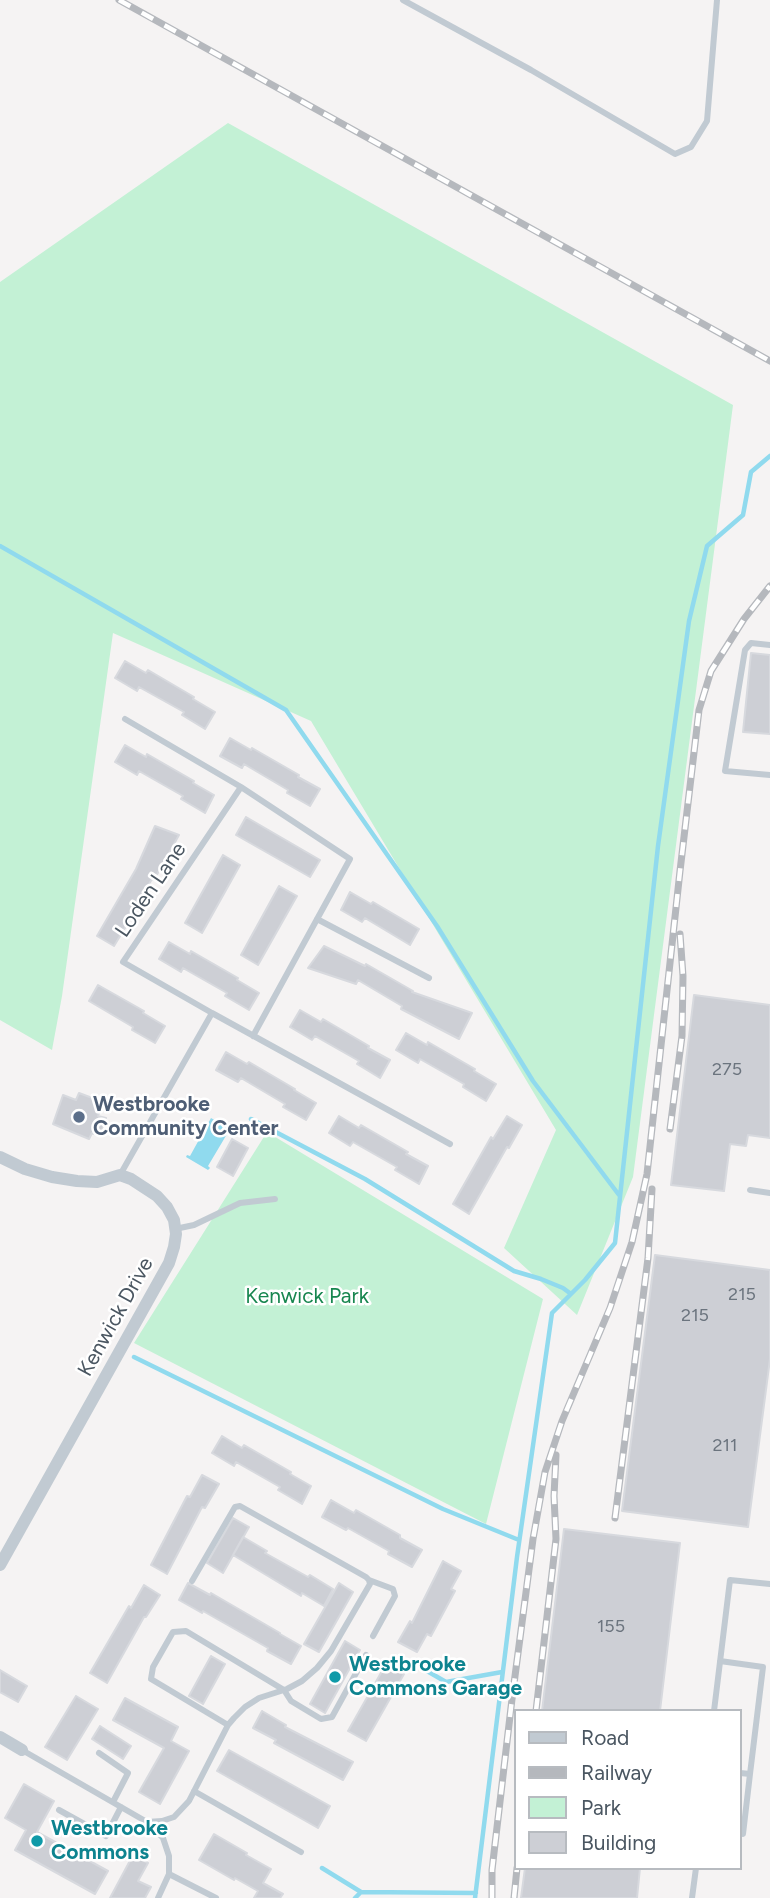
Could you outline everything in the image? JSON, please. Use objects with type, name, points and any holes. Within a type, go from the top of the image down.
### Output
[{"type":"street","points":[[0,1157],[52,1177],[97,1182],[120,1175],[131,1179],[157,1196],[167,1207],[175,1228]]},
{"type":"street","name":"Kenwick Drive","points":[[0,1565],[169,1263],[174,1247],[175,1228]]},
{"type":"street","points":[[0,1737],[22,1750]]},
{"type":"lane","points":[[403,0],[531,70],[675,154],[691,147],[707,121],[717,0]]},
{"type":"lane","points":[[770,645],[751,643],[745,650],[724,771],[770,775]]},
{"type":"lane","points":[[125,719],[241,786],[350,859],[253,1036]]},
{"type":"lane","name":"Loden Lane","points":[[241,786],[123,962],[450,1144]]},
{"type":"lane","points":[[317,919],[429,978]]},
{"type":"lane","points":[[120,1175],[212,1013]]},
{"type":"lane","points":[[750,1190],[770,1193]]},
{"type":"lane","points":[[175,1228],[194,1225],[240,1203],[275,1199]]},
{"type":"lane","points":[[192,1581],[235,1507],[240,1506],[369,1580],[393,1589],[395,1596],[373,1636]]},
{"type":"lane","points":[[147,1822],[174,1817],[184,1808],[229,1725],[245,1707],[310,1675],[331,1651],[369,1588],[369,1580]]},
{"type":"lane","points":[[715,1709],[730,1580],[770,1584]]},
{"type":"lane","points":[[229,1725],[151,1679],[153,1667],[173,1632],[186,1632],[284,1690],[291,1701],[321,1719],[332,1717],[366,1655]]},
{"type":"lane","points":[[720,1661],[763,1667],[743,1834]]},
{"type":"lane","points":[[22,1750],[147,1822],[163,1838],[167,1845],[170,1865],[169,1874],[158,1898]]},
{"type":"lane","points":[[99,1753],[128,1773],[113,1802]]},
{"type":"lane","points":[[742,1773],[750,1774]]},
{"type":"lane","points":[[194,1791],[301,1852]]},
{"type":"lane","points":[[59,1810],[106,1836],[121,1807]]},
{"type":"lane","points":[[692,1898],[696,1870]]},
{"type":"lane","points":[[169,1874],[216,1898]]},
{"type":"green space","points":[[228,123],[733,405],[633,1177],[577,1315],[504,1248],[556,1130],[311,721],[113,633],[52,1050],[0,1020],[0,282]]},
{"type":"green space","name":"Kenwick Park","points":[[267,1132],[543,1299],[486,1524],[134,1343]]},
{"type":"water","points":[[211,1118],[230,1129],[208,1170],[186,1157],[190,1156]]},
{"type":"building","points":[[751,653],[770,655],[770,734],[743,732]]},
{"type":"building","points":[[125,661],[146,673],[148,670],[215,712],[205,729],[182,715],[184,712],[139,687],[137,691],[115,678]]},
{"type":"building","points":[[230,738],[251,750],[252,748],[320,789],[310,806],[244,764],[242,768],[220,756]]},
{"type":"building","points":[[125,745],[146,757],[147,754],[214,795],[205,813],[181,799],[183,796],[139,771],[137,775],[115,762]]},
{"type":"building","points":[[246,817],[320,860],[310,877],[236,835]]},
{"type":"building","points":[[155,826],[179,835],[114,946],[97,936],[136,869]]},
{"type":"building","points":[[223,855],[240,865],[202,933],[185,923]]},
{"type":"building","points":[[279,886],[297,896],[258,965],[241,955]]},
{"type":"building","points":[[350,892],[419,929],[410,945],[365,918],[362,922],[341,910]]},
{"type":"building","points":[[169,942],[190,954],[191,951],[259,993],[249,1010],[225,996],[227,993],[183,968],[181,972],[159,959]]},
{"type":"building","points":[[324,946],[365,966],[366,964],[412,992],[472,1013],[459,1039],[401,1009],[402,1006],[358,980],[356,984],[308,968]]},
{"type":"building","points":[[98,985],[165,1026],[155,1043],[89,1001]]},
{"type":"building","points":[[694,995],[770,1005],[770,1138],[748,1135],[746,1146],[730,1144],[724,1191],[671,1185]]},
{"type":"building","points":[[300,1010],[321,1022],[323,1019],[390,1060],[380,1078],[357,1064],[359,1061],[315,1036],[312,1040],[290,1027]]},
{"type":"building","points":[[406,1033],[427,1045],[428,1042],[496,1084],[486,1101],[463,1087],[464,1084],[420,1059],[418,1063],[396,1050]]},
{"type":"building","points":[[226,1052],[247,1064],[249,1062],[316,1103],[306,1120],[241,1078],[238,1082],[216,1070]]},
{"type":"building","name":"Westbrooke Community Center","points":[[79,1093],[103,1102],[98,1116],[106,1118],[100,1136],[92,1133],[89,1139],[53,1124],[63,1095],[76,1100]]},
{"type":"building","points":[[339,1116],[359,1128],[361,1125],[428,1166],[419,1184],[395,1170],[397,1167],[353,1142],[350,1146],[329,1133]]},
{"type":"building","points":[[507,1116],[522,1125],[469,1214],[453,1204],[491,1137],[493,1139]]},
{"type":"building","points":[[232,1139],[248,1148],[233,1176],[217,1167]]},
{"type":"building","points":[[655,1255],[770,1270],[770,1359],[748,1527],[622,1511]]},
{"type":"building","points":[[222,1436],[242,1448],[244,1445],[311,1486],[302,1504],[278,1490],[280,1487],[236,1462],[234,1466],[212,1453]]},
{"type":"building","points":[[202,1475],[219,1484],[205,1508],[202,1507],[167,1574],[151,1565],[187,1496],[190,1497]]},
{"type":"building","points":[[331,1500],[354,1513],[356,1510],[422,1550],[412,1567],[348,1528],[346,1530],[322,1517]]},
{"type":"building","points":[[233,1518],[249,1527],[223,1573],[207,1563]]},
{"type":"building","points":[[564,1529],[680,1543],[660,1709],[542,1709]]},
{"type":"building","points":[[243,1537],[267,1551],[265,1553],[333,1589],[324,1606],[302,1593],[301,1596],[233,1555]]},
{"type":"building","points":[[443,1561],[461,1571],[451,1589],[455,1591],[431,1636],[427,1634],[417,1652],[398,1642],[410,1621],[412,1623]]},
{"type":"building","points":[[188,1583],[210,1595],[211,1593],[301,1646],[291,1664],[267,1651],[268,1648],[179,1600]]},
{"type":"building","name":"Westbrooke Commons Garage","points":[[339,1583],[353,1592],[319,1652],[304,1644]]},
{"type":"building","points":[[144,1585],[160,1595],[144,1617],[107,1683],[90,1673]]},
{"type":"building","name":"Westbrooke Commons Garage","points":[[345,1641],[360,1650],[325,1713],[310,1704]]},
{"type":"building","points":[[211,1656],[225,1664],[203,1704],[189,1696]]},
{"type":"building","points":[[386,1664],[404,1674],[366,1741],[348,1731]]},
{"type":"building","points":[[0,1670],[27,1686],[18,1702],[0,1692]]},
{"type":"building","name":"Westbrooke Commons","points":[[76,1696],[98,1709],[67,1760],[45,1747]]},
{"type":"building","name":"Westbrooke Commons","points":[[125,1698],[178,1727],[171,1741],[189,1751],[160,1804],[139,1792],[164,1748],[113,1720]]},
{"type":"building","points":[[262,1711],[286,1725],[285,1727],[353,1762],[343,1780],[274,1743],[276,1740],[253,1728]]},
{"type":"building","points":[[100,1726],[131,1746],[123,1759],[92,1739]]},
{"type":"building","points":[[229,1750],[330,1806],[318,1828],[217,1771]]},
{"type":"building","name":"Westbrooke Commons","points":[[24,1784],[54,1801],[37,1832],[108,1871],[95,1894],[15,1850],[26,1830],[5,1818]]},
{"type":"building","name":"Westbrooke Commons","points":[[214,1834],[271,1869],[263,1883],[283,1894],[280,1898],[254,1898],[258,1891],[199,1860]]},
{"type":"building","name":"Westbrooke Commons","points":[[133,1855],[148,1863],[138,1881],[151,1887],[145,1898],[110,1898]]},
{"type":"building","points":[[525,1870],[640,1870],[637,1898],[521,1898]]},
{"type":"waterway","points":[[475,1898],[517,1557],[552,1313],[585,1280],[615,1243],[658,846],[689,621],[707,546],[743,515],[751,472],[770,456]]},
{"type":"waterway","points":[[0,546],[286,710],[437,926],[533,1081],[619,1195]]},
{"type":"waterway","points":[[251,1119],[365,1179],[514,1271],[541,1279],[571,1294]]},
{"type":"waterway","points":[[134,1357],[443,1509],[519,1540]]},
{"type":"waterway","points":[[427,1671],[446,1682],[502,1672]]},
{"type":"waterway","points":[[322,1868],[361,1892]]},
{"type":"waterway","points":[[355,1898],[361,1892],[476,1893]]},
{"type":"railway","points":[[119,0],[770,361]]},
{"type":"railway","points":[[492,1898],[492,1870],[512,1699],[533,1539],[545,1472],[562,1421],[610,1308],[632,1242],[647,1174],[699,710],[711,671],[744,619],[770,586]]},
{"type":"railway","points":[[670,1129],[682,1036],[683,976],[680,934]]},
{"type":"railway","points":[[615,1518],[648,1258],[652,1189]]},
{"type":"railway","points":[[536,1709],[556,1539],[556,1455]]},
{"type":"railway","points":[[514,1898],[517,1870]]},
{"type":"place","name":"Westbrooke Community Center","points":[[79,1117]]},
{"type":"place","name":"Westbrooke Commons Garage","points":[[335,1677]]},
{"type":"place","name":"Westbrooke Commons","points":[[37,1841]]}]
